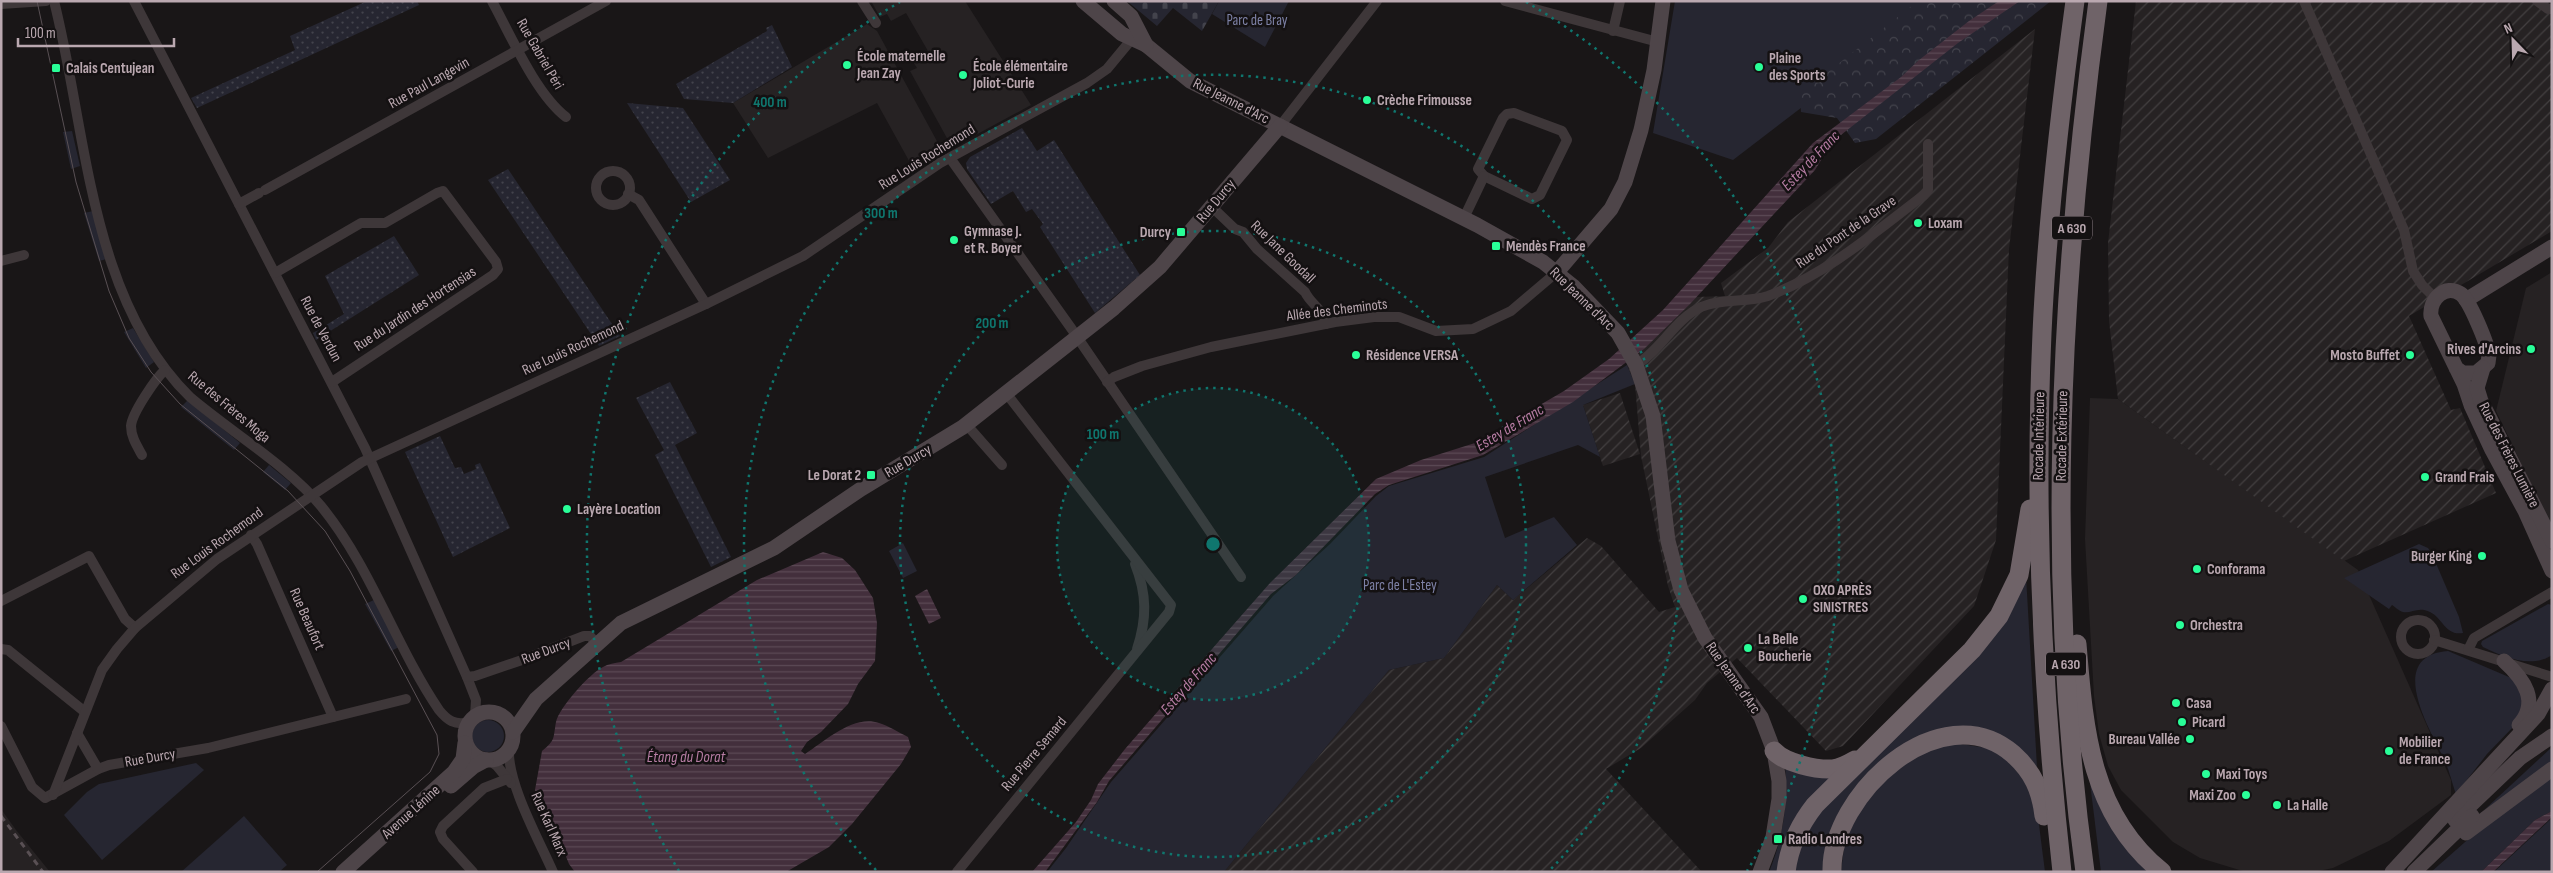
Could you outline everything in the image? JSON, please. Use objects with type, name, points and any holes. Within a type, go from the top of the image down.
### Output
[{"type":"highway","name":"Rocade Intérieure","points":[[2062,872],[2042,650],[2038,459],[2042,332],[2048,238],[2060,110],[2074,1]]},
{"type":"highway","name":"Rocade Extérieure","points":[[2085,872],[2076,792],[2065,648],[2061,456],[2071,235],[2084,107],[2098,1]]},
{"type":"highway","points":[[2061,456],[2072,549],[2077,646],[2093,763],[2100,788],[2121,830],[2146,859],[2162,872]]},
{"type":"highway","points":[[1786,872],[1790,854],[1808,814],[1866,753],[1972,650],[2000,616],[2018,576],[2038,459]]},
{"type":"highway","points":[[1832,872],[1831,858],[1838,833],[1852,807],[1870,782],[1891,763],[1917,747],[1942,738],[1963,734],[1983,738],[2006,748],[2032,773],[2042,798],[2051,872]]},
{"type":"highway","points":[[1774,751],[1783,758],[1834,769],[1866,753]]},
{"type":"highway","points":[[2083,853],[2090,872]]},
{"type":"street","points":[[1,4],[46,1]]},
{"type":"street","name":"Rue des Frères Moga","points":[[54,1],[105,236],[132,315],[149,347],[165,370],[190,397],[286,472],[312,496],[347,541],[434,703],[448,720],[460,724],[472,719]]},
{"type":"street","name":"Rue de Verdun","points":[[134,1],[370,458],[476,700],[472,719]]},
{"type":"street","name":"Rue Gabriel Péri","points":[[492,1],[543,92],[556,110],[566,118]]},
{"type":"street","points":[[862,1],[876,23]]},
{"type":"street","name":"Rue Jeanne d'Arc","points":[[1082,1],[1190,82],[1464,218],[1527,252],[1557,272],[1601,314],[1624,343],[1634,362],[1653,416],[1668,541],[1681,590],[1704,638],[1761,717],[1774,751],[1779,781],[1779,800],[1773,836],[1760,872]]},
{"type":"street","name":"Rue Jeanne d'Arc","points":[[1114,1],[1132,16],[1138,42]]},
{"type":"street","points":[[1280,126],[1377,1]]},
{"type":"street","points":[[1505,1],[1654,41]]},
{"type":"street","points":[[1613,30],[1620,1]]},
{"type":"street","points":[[1557,272],[1599,224],[1616,201],[1633,160],[1645,107],[1654,41],[1657,1]]},
{"type":"street","points":[[1654,41],[1664,1]]},
{"type":"street","points":[[2304,1],[2397,214],[2413,271],[2422,285],[2435,298],[2442,293],[2455,291],[2466,300],[2552,247]]},
{"type":"street","points":[[2310,15],[2313,1]]},
{"type":"street","points":[[2537,1],[2540,5],[2552,9]]},
{"type":"street","name":"Rue Paul Langevin","points":[[239,204],[520,50],[602,2]]},
{"type":"street","name":"Rue Louis Rochemond","points":[[53,795],[102,670],[134,628],[217,558],[370,458],[706,304],[803,256],[950,158],[1087,84],[1138,42]]},
{"type":"street","points":[[1514,113],[1562,131],[1566,135],[1567,140],[1537,198],[1528,198],[1484,176],[1479,172],[1479,165],[1507,114],[1514,113]]},
{"type":"street","name":"Rue Durcy","points":[[467,677],[494,670],[570,643],[584,636],[590,636],[597,644],[631,617],[790,538],[861,489],[937,445],[1078,338],[1139,287],[1212,207],[1280,126]]},
{"type":"street","name":"Rue du Pont de la Grave","points":[[1634,362],[1648,357],[1687,317],[1701,307],[1771,295],[1821,270],[1875,233],[1928,190],[1928,144]]},
{"type":"street","points":[[950,158],[1078,338],[1240,577]]},
{"type":"street","points":[[1464,218],[1484,176]]},
{"type":"street","name":"Rue du Jardin des Hortensias","points":[[275,272],[361,224],[386,223],[436,193],[443,191],[448,195],[463,219],[478,235],[496,262],[498,269],[493,275],[332,382]]},
{"type":"street","points":[[628,194],[639,200],[706,304]]},
{"type":"street","name":"Rue Jane Goodall","points":[[1212,207],[1235,229],[1242,232],[1282,273],[1292,278],[1306,292],[1309,298],[1325,314],[1326,324]]},
{"type":"street","points":[[1,262],[24,255]]},
{"type":"street","name":"Allée des Cheminots","points":[[1107,382],[1114,376],[1142,366],[1211,346],[1326,324],[1374,317],[1399,317],[1436,331],[1473,329],[1511,311],[1557,272]]},
{"type":"street","name":"Rue des Frères Lumière","points":[[2435,298],[2430,309],[2431,316],[2488,442],[2526,511],[2552,571]]},
{"type":"street","name":"Rue des Frères Lumière","points":[[2466,300],[2488,348],[2488,363],[2483,368],[2477,388],[2481,401],[2552,541]]},
{"type":"street","points":[[2456,368],[2469,374],[2483,368]]},
{"type":"street","points":[[142,455],[131,433],[131,423],[156,378],[165,370]]},
{"type":"street","name":"Rue Pierre Semard","points":[[957,872],[1135,655],[1169,612],[1171,605],[1006,393]]},
{"type":"street","points":[[966,424],[1002,465]]},
{"type":"street","name":"Rue Beaufort","points":[[251,535],[257,544],[333,717]]},
{"type":"street","name":"Rue Pierre Semard","points":[[1131,554],[1144,591],[1145,606],[1145,624],[1135,655]]},
{"type":"street","points":[[1,601],[89,556],[125,619],[134,628]]},
{"type":"street","points":[[2468,650],[2474,638],[2552,592]]},
{"type":"street","points":[[2434,640],[2552,677]]},
{"type":"street","points":[[513,732],[510,725],[500,715],[489,712],[472,719],[465,732],[465,743],[473,755],[488,760],[500,757],[509,749],[513,732],[536,699],[597,644]]},
{"type":"street","points":[[1,649],[8,650],[85,712]]},
{"type":"street","points":[[2477,782],[2493,754],[2522,723],[2529,708],[2527,687],[2516,672],[2504,661]]},
{"type":"street","points":[[2394,872],[2538,714],[2552,690]]},
{"type":"street","name":"Rue Durcy","points":[[53,795],[98,769],[208,748],[406,699]]},
{"type":"street","points":[[500,715],[536,699]]},
{"type":"street","points":[[1,726],[32,787],[45,798],[53,795]]},
{"type":"street","points":[[77,733],[98,769]]},
{"type":"street","points":[[2394,872],[2408,864],[2520,758],[2552,736]]},
{"type":"street","name":"Avenue Lénine","points":[[343,872],[454,772],[463,759],[465,743]]},
{"type":"street","points":[[2414,872],[2529,762],[2536,748]]},
{"type":"street","name":"Rue Karl Marx","points":[[509,749],[508,759],[516,789],[554,872]]},
{"type":"street","name":"Avenue Lénine","points":[[356,872],[473,767],[488,760]]},
{"type":"street","name":"Rue Karl Marx","points":[[488,760],[497,766],[516,789]]},
{"type":"street","points":[[2422,872],[2461,838],[2552,769]]},
{"type":"street","points":[[473,872],[443,839],[440,832],[442,826],[484,788],[507,779]]},
{"type":"shaded area","name":"École élémentaire Joliot-Curie","points":[[871,1],[965,1],[1031,105],[959,144],[948,140],[910,71],[917,68],[912,60],[928,51],[906,13],[891,21],[887,14],[880,17]]},
{"type":"shaded area","points":[[2136,1],[2552,1],[2552,231],[2409,316],[2451,410],[2460,408],[2496,493],[2344,561],[2118,399],[2109,321],[2108,243]]},
{"type":"shaded area","name":"École maternelle Jean Zay","points":[[867,24],[877,31],[938,143],[932,156],[913,168],[877,103],[768,158],[733,103]]},
{"type":"shaded area","points":[[2035,29],[2009,249],[1996,540],[1974,606],[1843,746],[1826,751],[1737,658],[1707,683],[1695,700],[1641,748],[1606,769],[1702,872],[1224,872],[1389,670],[1444,658],[1497,585],[1513,600],[1587,538],[1601,546],[1659,612],[1675,607],[1668,586],[1641,456],[1635,384],[1627,365],[1696,297],[1725,296],[1721,283],[1768,248],[1788,222]]},
{"type":"shaded area","name":"Rives d'Arcins","points":[[2552,272],[2552,528],[2496,411],[2526,288]]},
{"type":"shaded area","points":[[1620,393],[1640,454],[1603,466],[1583,405]]},
{"type":"shaded area","points":[[2090,398],[2118,399],[2358,570],[2451,780],[2451,795],[2389,841],[2333,868],[2314,872],[2246,872],[2200,858],[2173,842],[2121,790],[2108,766],[2099,734],[2094,696],[2085,539]]},
{"type":"shaded area","points":[[1,809],[16,830],[50,872],[1,872]]},
{"type":"green space","points":[[367,1],[417,1],[419,5],[197,108],[191,98],[295,50],[290,36]]},
{"type":"green space","points":[[1127,1],[1219,1],[1202,31],[1173,8],[1157,26]]},
{"type":"green space","name":"Parc de Bray","points":[[1219,1],[1289,1],[1265,47],[1212,14]]},
{"type":"green space","name":"Plaine des Sports","points":[[1675,1],[1941,1],[1733,160],[1653,133]]},
{"type":"green space","points":[[1918,1],[2051,1],[1876,139],[1855,143],[1837,118],[1801,112],[1800,94]]},
{"type":"green space","points":[[772,25],[792,67],[733,103],[684,99],[676,84],[767,31],[766,28]]},
{"type":"green space","points":[[627,103],[683,108],[730,180],[691,202]]},
{"type":"green space","points":[[1022,128],[1037,151],[1054,140],[1140,275],[1095,313],[1040,227],[1043,224],[1032,209],[1026,212],[1013,191],[991,204],[967,169],[966,163],[970,157]]},
{"type":"green space","points":[[72,131],[80,166],[71,169],[63,132]]},
{"type":"green space","points":[[508,169],[620,336],[599,346],[488,180]]},
{"type":"green space","points":[[93,211],[107,259],[99,261],[84,213]]},
{"type":"green space","points":[[394,236],[419,275],[316,340],[313,333],[344,314],[325,276]]},
{"type":"green space","points":[[133,328],[154,362],[146,368],[124,332]]},
{"type":"green space","name":"Parc de L'Estey","points":[[1627,365],[1635,384],[1583,405],[1600,457],[1578,445],[1485,477],[1505,538],[1554,517],[1577,545],[1513,600],[1497,585],[1444,658],[1389,670],[1224,872],[1047,872],[1066,848],[1111,782],[1273,596],[1330,544],[1376,496],[1389,486],[1484,457]]},
{"type":"green space","points":[[670,382],[697,433],[675,445],[731,557],[711,567],[655,455],[664,450],[636,398]]},
{"type":"green space","points":[[188,400],[240,443],[234,450],[181,407]]},
{"type":"green space","points":[[440,436],[455,468],[461,467],[464,474],[476,469],[475,465],[480,463],[510,528],[453,557],[405,452]]},
{"type":"green space","points":[[269,465],[291,483],[285,490],[263,472]]},
{"type":"green space","points":[[903,543],[917,571],[903,578],[889,551]]},
{"type":"green space","points":[[2419,544],[2428,548],[2432,554],[2459,617],[2463,633],[2452,632],[2426,610],[2403,612],[2392,605],[2389,609],[2344,578]]},
{"type":"green space","points":[[2026,576],[2037,767],[1993,734],[1966,727],[1937,731],[1876,766],[1827,872],[1790,872],[1800,836],[1846,777]]},
{"type":"green space","points":[[374,600],[399,647],[391,651],[365,604]]},
{"type":"green space","points":[[2548,604],[2552,605],[2552,655],[2535,661],[2517,660],[2491,651],[2481,644],[2482,641]]},
{"type":"green space","points":[[2448,651],[2516,680],[2525,704],[2515,725],[2487,754],[2456,794],[2445,761],[2423,714],[2417,697],[2415,680],[2419,666],[2429,656]]},
{"type":"green space","points":[[488,720],[500,724],[504,736],[500,748],[488,752],[476,748],[472,736],[476,724]]},
{"type":"green space","points":[[1948,742],[1993,749],[2025,774],[2037,809],[2045,872],[1841,872],[1845,839],[1872,790],[1920,752]]},
{"type":"green space","points":[[2552,747],[2552,763],[2483,811]]},
{"type":"green space","points":[[2086,750],[2156,872],[2101,872]]},
{"type":"green space","points":[[196,763],[204,770],[102,860],[64,815],[87,792],[99,784]]},
{"type":"green space","points":[[1785,763],[1841,772],[1784,872],[1769,872],[1784,818],[1786,791]]},
{"type":"green space","points":[[2552,776],[2552,811],[2535,820],[2481,872],[2431,872],[2481,828]]},
{"type":"green space","points":[[244,816],[287,865],[279,872],[181,872]]},
{"type":"green space","points":[[2552,818],[2552,872],[2494,872]]},
{"type":"water","name":"Estey de Franc","points":[[1999,1],[2020,1],[1958,43],[1832,142],[1815,170],[1690,304],[1644,349],[1573,402],[1483,455],[1389,485],[1375,494],[1296,575],[1271,594],[1109,781],[1097,802],[1045,872],[1032,872],[1076,822],[1091,800],[1098,784],[1125,749],[1219,641],[1270,583],[1376,479],[1421,460],[1475,443],[1564,391],[1609,359],[1663,310],[1813,143],[1901,77],[1919,60],[1969,21]]},
{"type":"water","name":"Étang du Dorat","points":[[823,552],[842,558],[855,570],[873,598],[877,623],[875,661],[858,684],[848,704],[821,732],[807,742],[801,751],[805,754],[840,730],[850,725],[869,721],[883,724],[908,737],[911,747],[901,764],[852,824],[829,847],[786,872],[575,872],[569,864],[555,829],[535,790],[542,751],[552,741],[558,716],[569,700],[591,676],[603,667],[621,662],[757,580]]},
{"type":"water","points":[[927,589],[941,618],[929,624],[915,596]]},
{"type":"water","points":[[2552,811],[2552,817],[2493,872],[2481,872],[2535,820]]},
{"type":"tram line","points":[[37,1],[76,182],[109,291],[129,338],[151,372],[180,404],[288,491],[325,531],[350,571],[437,735],[439,754],[430,772],[317,872]]},
{"type":"railway","points":[[1,816],[43,872]]},
{"type":"place","name":"École maternelle Jean Zay","points":[[847,65]]},
{"type":"place","name":"Plaine des Sports","points":[[1759,67]]},
{"type":"place","name":"Calais Centujean","points":[[56,68]]},
{"type":"place","name":"École élémentaire Joliot-Curie","points":[[963,75]]},
{"type":"place","name":"Crèche Frimousse","points":[[1367,100]]},
{"type":"place","name":"Loxam","points":[[1918,223]]},
{"type":"place","name":"Durcy","points":[[1181,232]]},
{"type":"place","name":"Gymnase J. et R. Boyer","points":[[954,240]]},
{"type":"place","name":"Mendès France","points":[[1496,246]]},
{"type":"place","name":"Rives d'Arcins","points":[[2531,349]]},
{"type":"place","name":"Résidence VERSA","points":[[1356,355]]},
{"type":"place","name":"Mosto Buffet","points":[[2410,355]]},
{"type":"place","name":"Le Dorat 2","points":[[871,475]]},
{"type":"place","name":"Grand Frais","points":[[2425,477]]},
{"type":"place","name":"Layère Location","points":[[567,509]]},
{"type":"place","name":"Burger King","points":[[2482,556]]},
{"type":"place","name":"Conforama","points":[[2197,569]]},
{"type":"place","name":"OXO APRÈS SINISTRES","points":[[1803,599]]},
{"type":"place","name":"Orchestra","points":[[2180,625]]},
{"type":"place","name":"La Belle Boucherie","points":[[1748,648]]},
{"type":"place","name":"Casa","points":[[2176,703]]},
{"type":"place","name":"Picard","points":[[2182,722]]},
{"type":"place","name":"Bureau Vallée","points":[[2190,739]]},
{"type":"place","name":"Mobilier de France","points":[[2389,751]]},
{"type":"place","name":"Maxi Toys","points":[[2206,774]]},
{"type":"place","name":"Maxi Zoo","points":[[2246,795]]},
{"type":"place","name":"La Halle","points":[[2277,805]]},
{"type":"place","name":"Radio Londres","points":[[1778,839]]}]
